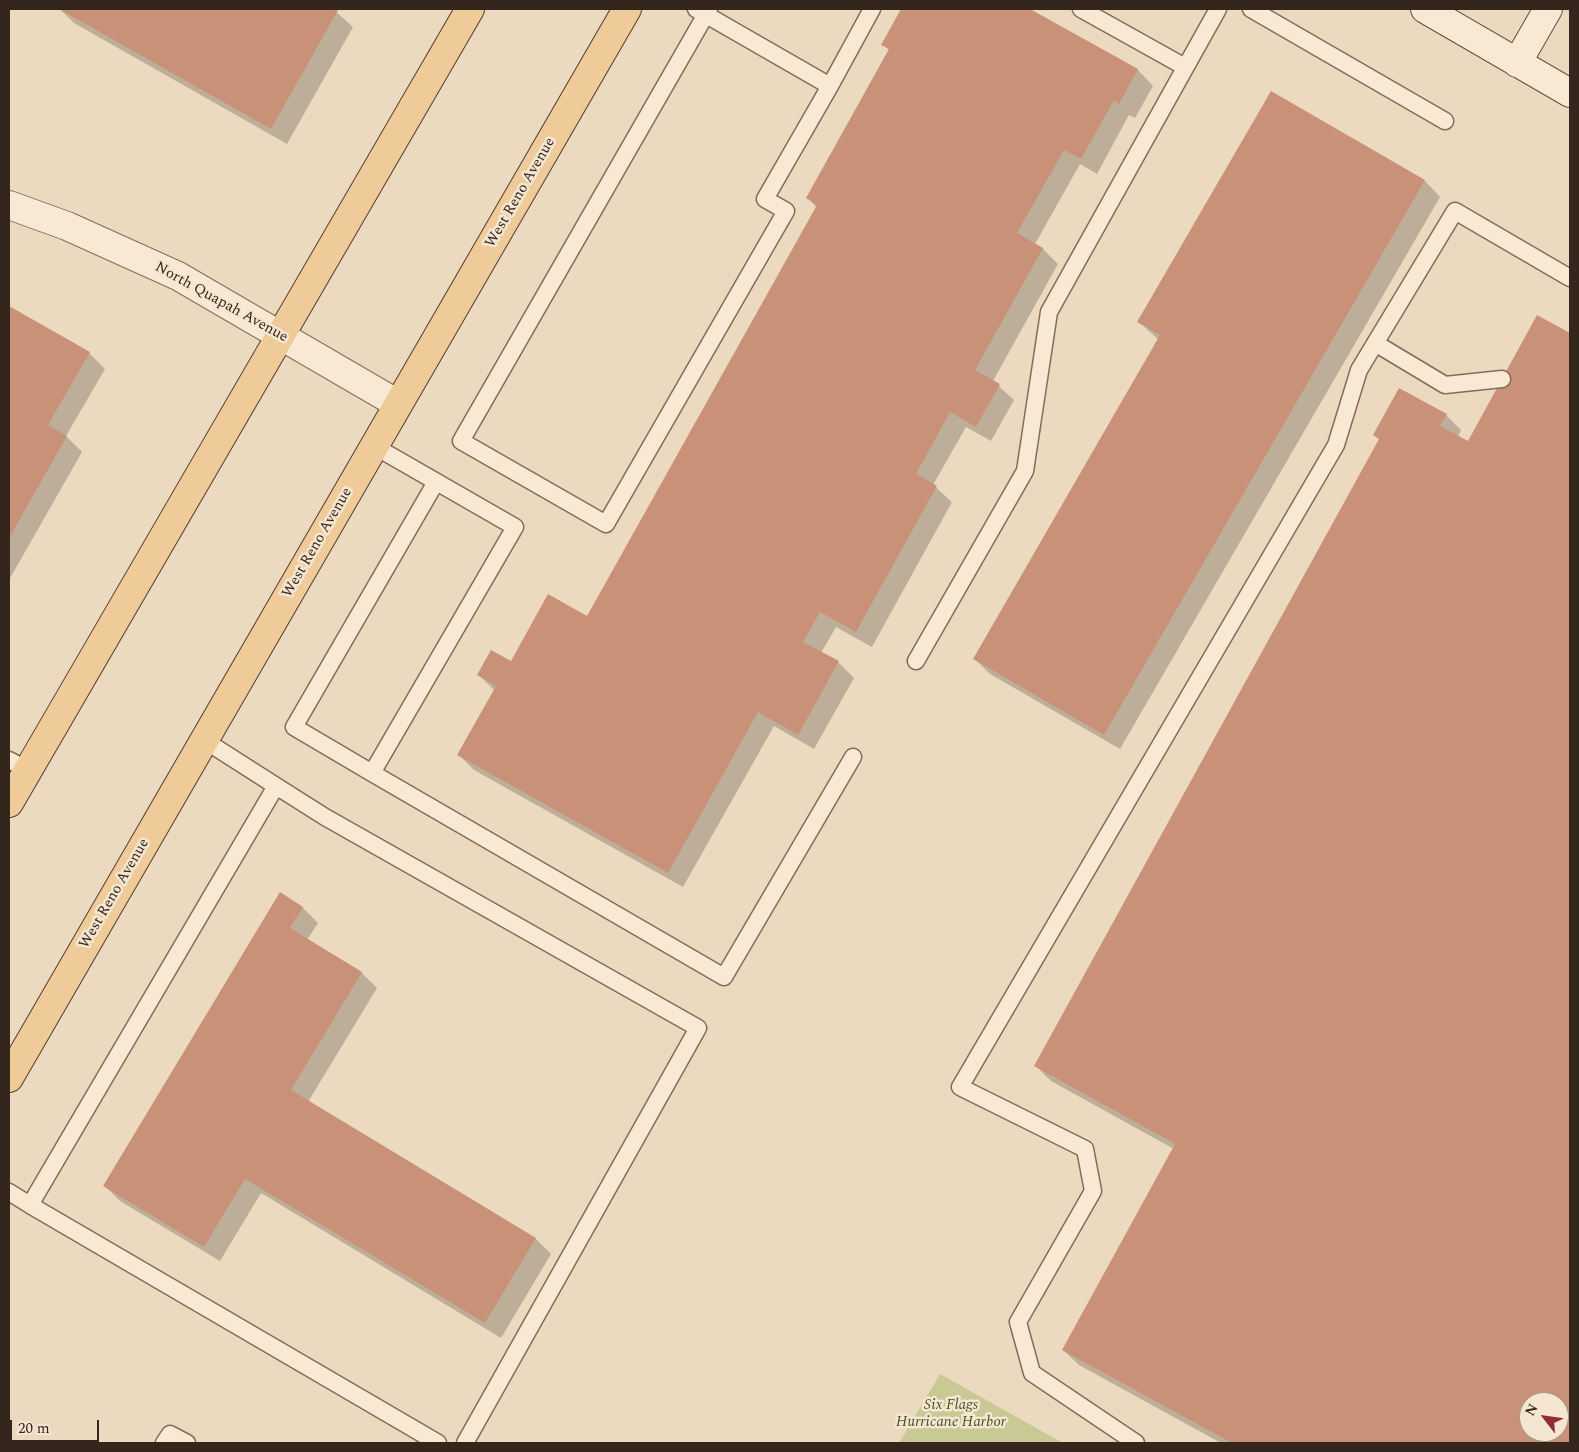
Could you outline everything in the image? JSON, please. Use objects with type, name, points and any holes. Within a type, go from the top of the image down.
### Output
[{"type":"main road","points":[[9,803],[18,765],[280,336],[470,9]]},
{"type":"main road","name":"West Reno Avenue","points":[[9,1078],[627,9]]},
{"type":"street","points":[[1425,9],[1570,93]]},
{"type":"street","points":[[1517,63],[1548,9]]},
{"type":"street","name":"North Quapah Avenue","points":[[9,205],[67,226],[178,276],[398,404]]},
{"type":"lane","points":[[830,86],[704,10],[461,441],[606,524],[786,211],[765,199],[830,86],[872,9]]},
{"type":"lane","points":[[1081,9],[1185,68]]},
{"type":"lane","points":[[916,661],[1025,471],[1049,312],[1218,9]]},
{"type":"lane","points":[[1251,9],[1445,122]]},
{"type":"lane","points":[[1136,1443],[1032,1373],[1018,1322],[1093,1191],[1084,1149],[960,1087],[1336,445],[1359,370],[1455,211],[1570,278]]},
{"type":"lane","points":[[1376,343],[1445,385],[1502,379]]},
{"type":"lane","points":[[372,773],[515,527],[374,446]]},
{"type":"lane","points":[[436,482],[294,727],[724,977],[853,757]]},
{"type":"lane","points":[[204,740],[334,822],[698,1028],[464,1443]]},
{"type":"lane","points":[[30,1205],[276,786]]},
{"type":"lane","points":[[9,1192],[438,1443]]},
{"type":"lane","points":[[164,1443],[170,1434],[187,1443]]},
{"type":"green space","name":"Six Flags Hurricane Harbor","points":[[940,1374],[1063,1443],[899,1443]]},
{"type":"building","points":[[59,9],[336,9],[338,10],[271,129]]},
{"type":"building","points":[[901,9],[1030,9],[1138,69],[1119,104],[1114,100],[1081,159],[1064,150],[1017,233],[1043,248],[975,370],[1000,384],[976,427],[950,412],[916,474],[937,486],[856,632],[820,612],[803,642],[839,661],[798,735],[758,712],[668,873],[457,755],[496,686],[477,675],[491,650],[511,661],[548,594],[587,616],[817,205],[806,198],[889,49],[881,45]]},
{"type":"building","points":[[1271,91],[1425,180],[1104,735],[973,659],[1160,335],[1137,322]]},
{"type":"building","points":[[9,306],[90,352],[48,425],[67,436],[9,538]]},
{"type":"building","points":[[1537,315],[1570,333],[1570,1443],[1232,1443],[1062,1350],[1175,1144],[1034,1066],[1379,439],[1373,435],[1399,388],[1447,414],[1440,426],[1468,441]]},
{"type":"building","points":[[280,892],[303,907],[290,928],[362,972],[291,1090],[536,1238],[485,1323],[245,1179],[204,1247],[103,1186]]}]
